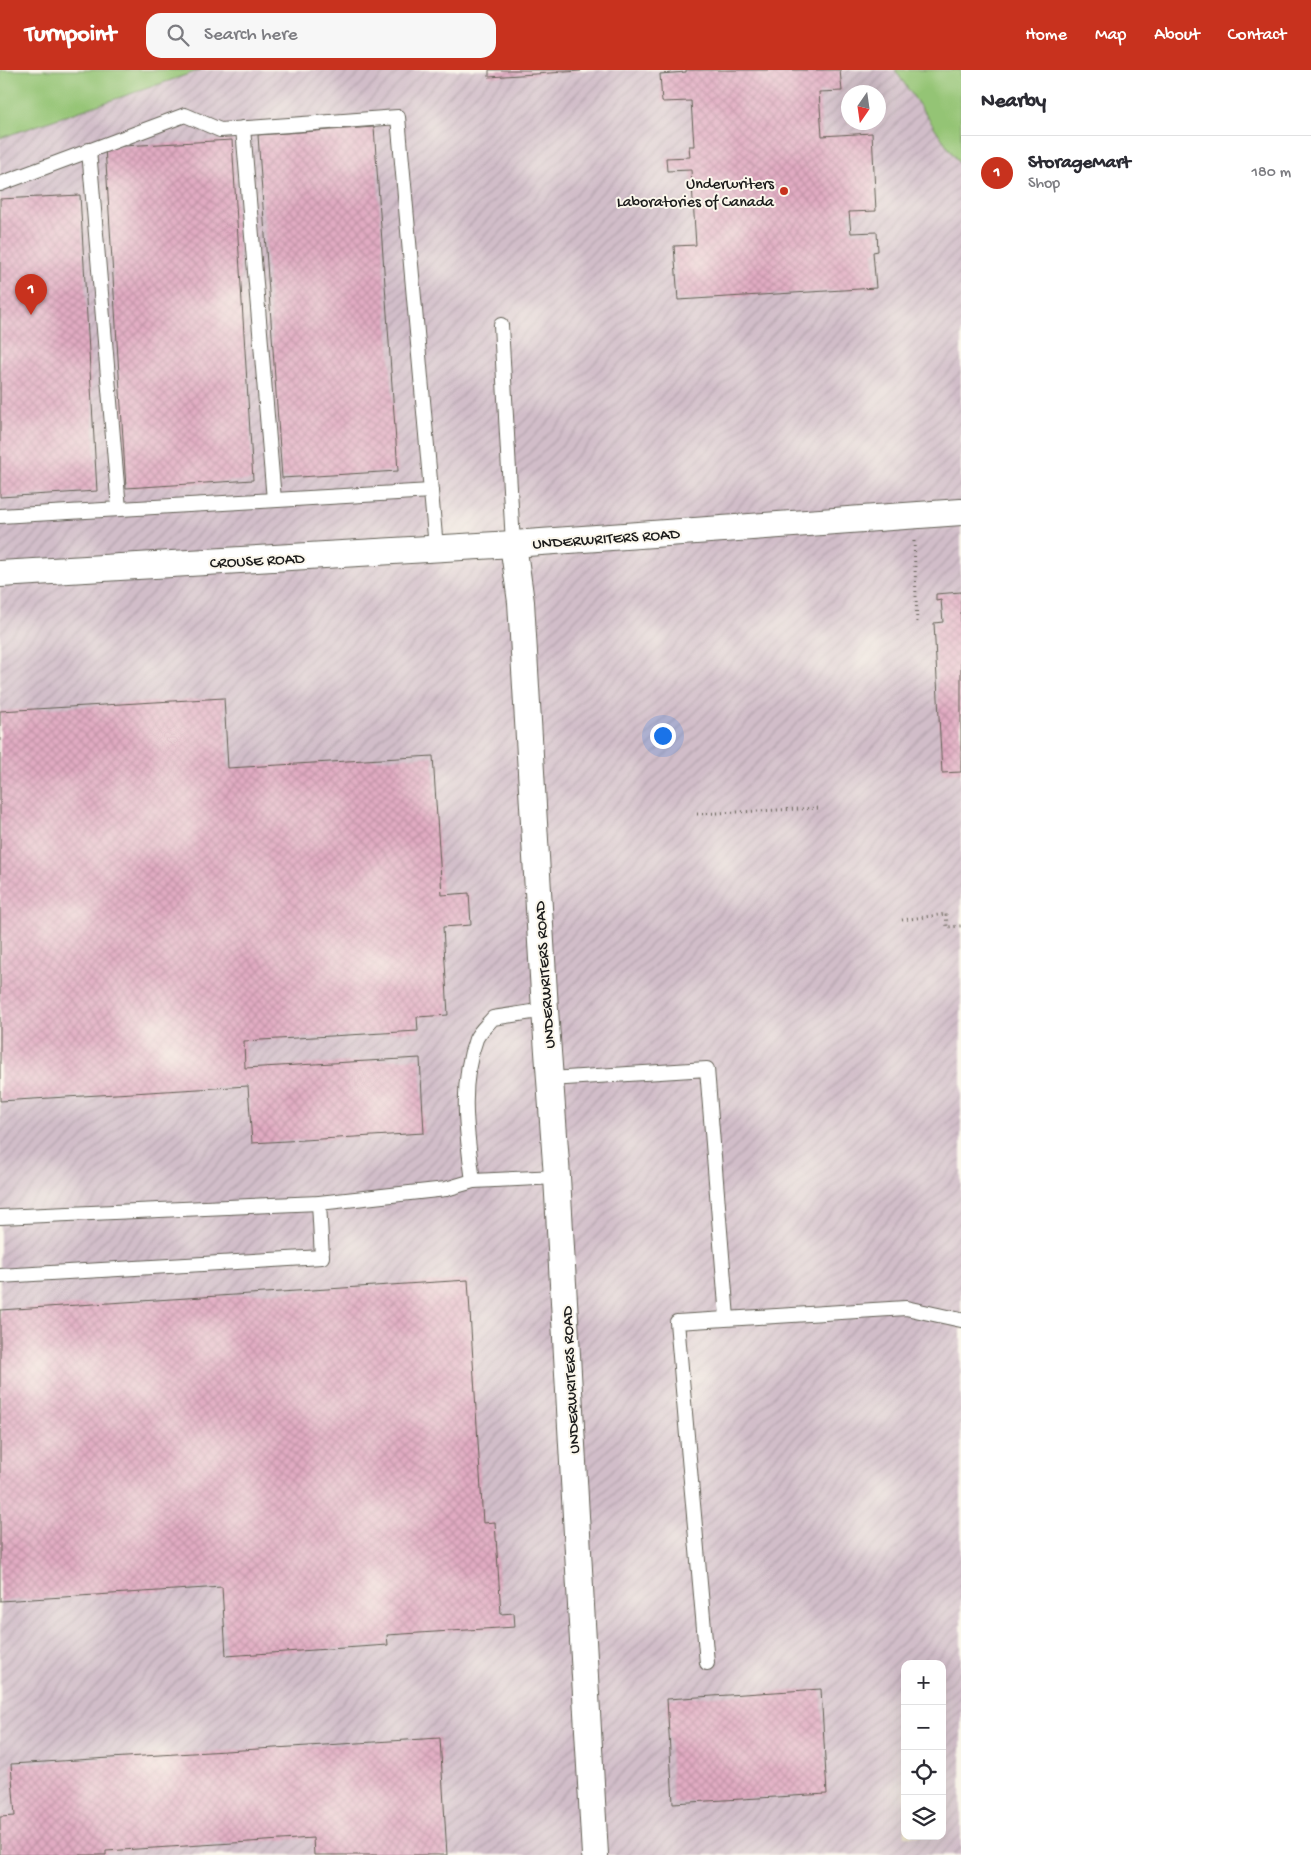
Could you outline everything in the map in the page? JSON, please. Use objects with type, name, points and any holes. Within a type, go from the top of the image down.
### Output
[{"type":"street","name":"UNDERWRITERS ROAD","points":[[595,1855],[557,1178],[521,602],[513,544],[961,512]]},
{"type":"street","name":"CROUSE ROAD","points":[[0,574],[513,544]]},
{"type":"lane","points":[[0,184],[185,115],[220,130],[398,117],[436,548]]},
{"type":"lane","points":[[243,128],[274,500]]},
{"type":"lane","points":[[90,150],[119,509]]},
{"type":"lane","points":[[501,325],[513,544]]},
{"type":"lane","points":[[0,516],[430,491]]},
{"type":"lane","points":[[473,1181],[467,1131],[466,1083],[477,1038],[493,1018],[545,1010]]},
{"type":"lane","points":[[550,1079],[707,1069],[727,1318]]},
{"type":"lane","points":[[0,1217],[320,1203],[446,1189],[473,1181],[557,1178]]},
{"type":"lane","points":[[0,1276],[322,1257],[320,1203]]},
{"type":"lane","points":[[707,1662],[677,1322],[906,1308],[961,1320]]},
{"type":"path","points":[[913,515],[917,623]]},
{"type":"path","points":[[697,814],[820,808]]},
{"type":"path","points":[[902,920],[946,914],[947,927],[961,926]]},
{"type":"shaded area","points":[[201,70],[895,70],[961,166],[961,1855],[0,1855],[0,138]]},
{"type":"green space","points":[[0,70],[201,70],[0,138]]},
{"type":"green space","points":[[895,70],[961,70],[961,166]]},
{"type":"building","points":[[489,70],[581,70],[581,71],[489,77]]},
{"type":"building","name":"Underwriters Laboratories of Canada","points":[[686,70],[840,70],[841,91],[819,92],[822,136],[872,133],[876,211],[849,212],[851,233],[877,232],[878,251],[873,252],[876,288],[678,300],[674,246],[696,245],[691,170],[667,171],[666,158],[690,157],[689,146],[694,146],[691,101],[662,102],[660,74],[686,72]]},
{"type":"building","points":[[374,127],[398,471],[282,478],[258,135]]},
{"type":"building","points":[[232,140],[253,480],[126,488],[105,147]]},
{"type":"building","points":[[80,195],[97,491],[0,497],[0,199]]},
{"type":"building","points":[[961,592],[961,772],[942,773],[934,623],[943,622],[941,600],[936,601],[936,594]]},
{"type":"building","points":[[224,698],[228,768],[433,756],[442,895],[469,893],[471,925],[443,927],[448,1015],[417,1017],[418,1031],[244,1041],[245,1068],[420,1058],[424,1133],[252,1143],[248,1086],[0,1101],[0,711]]},
{"type":"building","points":[[468,1280],[483,1523],[495,1522],[501,1614],[514,1613],[515,1627],[387,1635],[388,1645],[226,1656],[222,1587],[0,1601],[0,1310]]},
{"type":"building","points":[[821,1689],[827,1794],[673,1803],[667,1699]]},
{"type":"building","points":[[440,1738],[447,1855],[314,1855],[313,1838],[106,1851],[106,1855],[0,1855],[0,1817],[15,1816],[11,1764]]},
{"type":"place","name":"Underwriters Laboratories of Canada","points":[[784,191]]},
{"type":"place","name":"StorageMart","points":[[31,315]]}]
